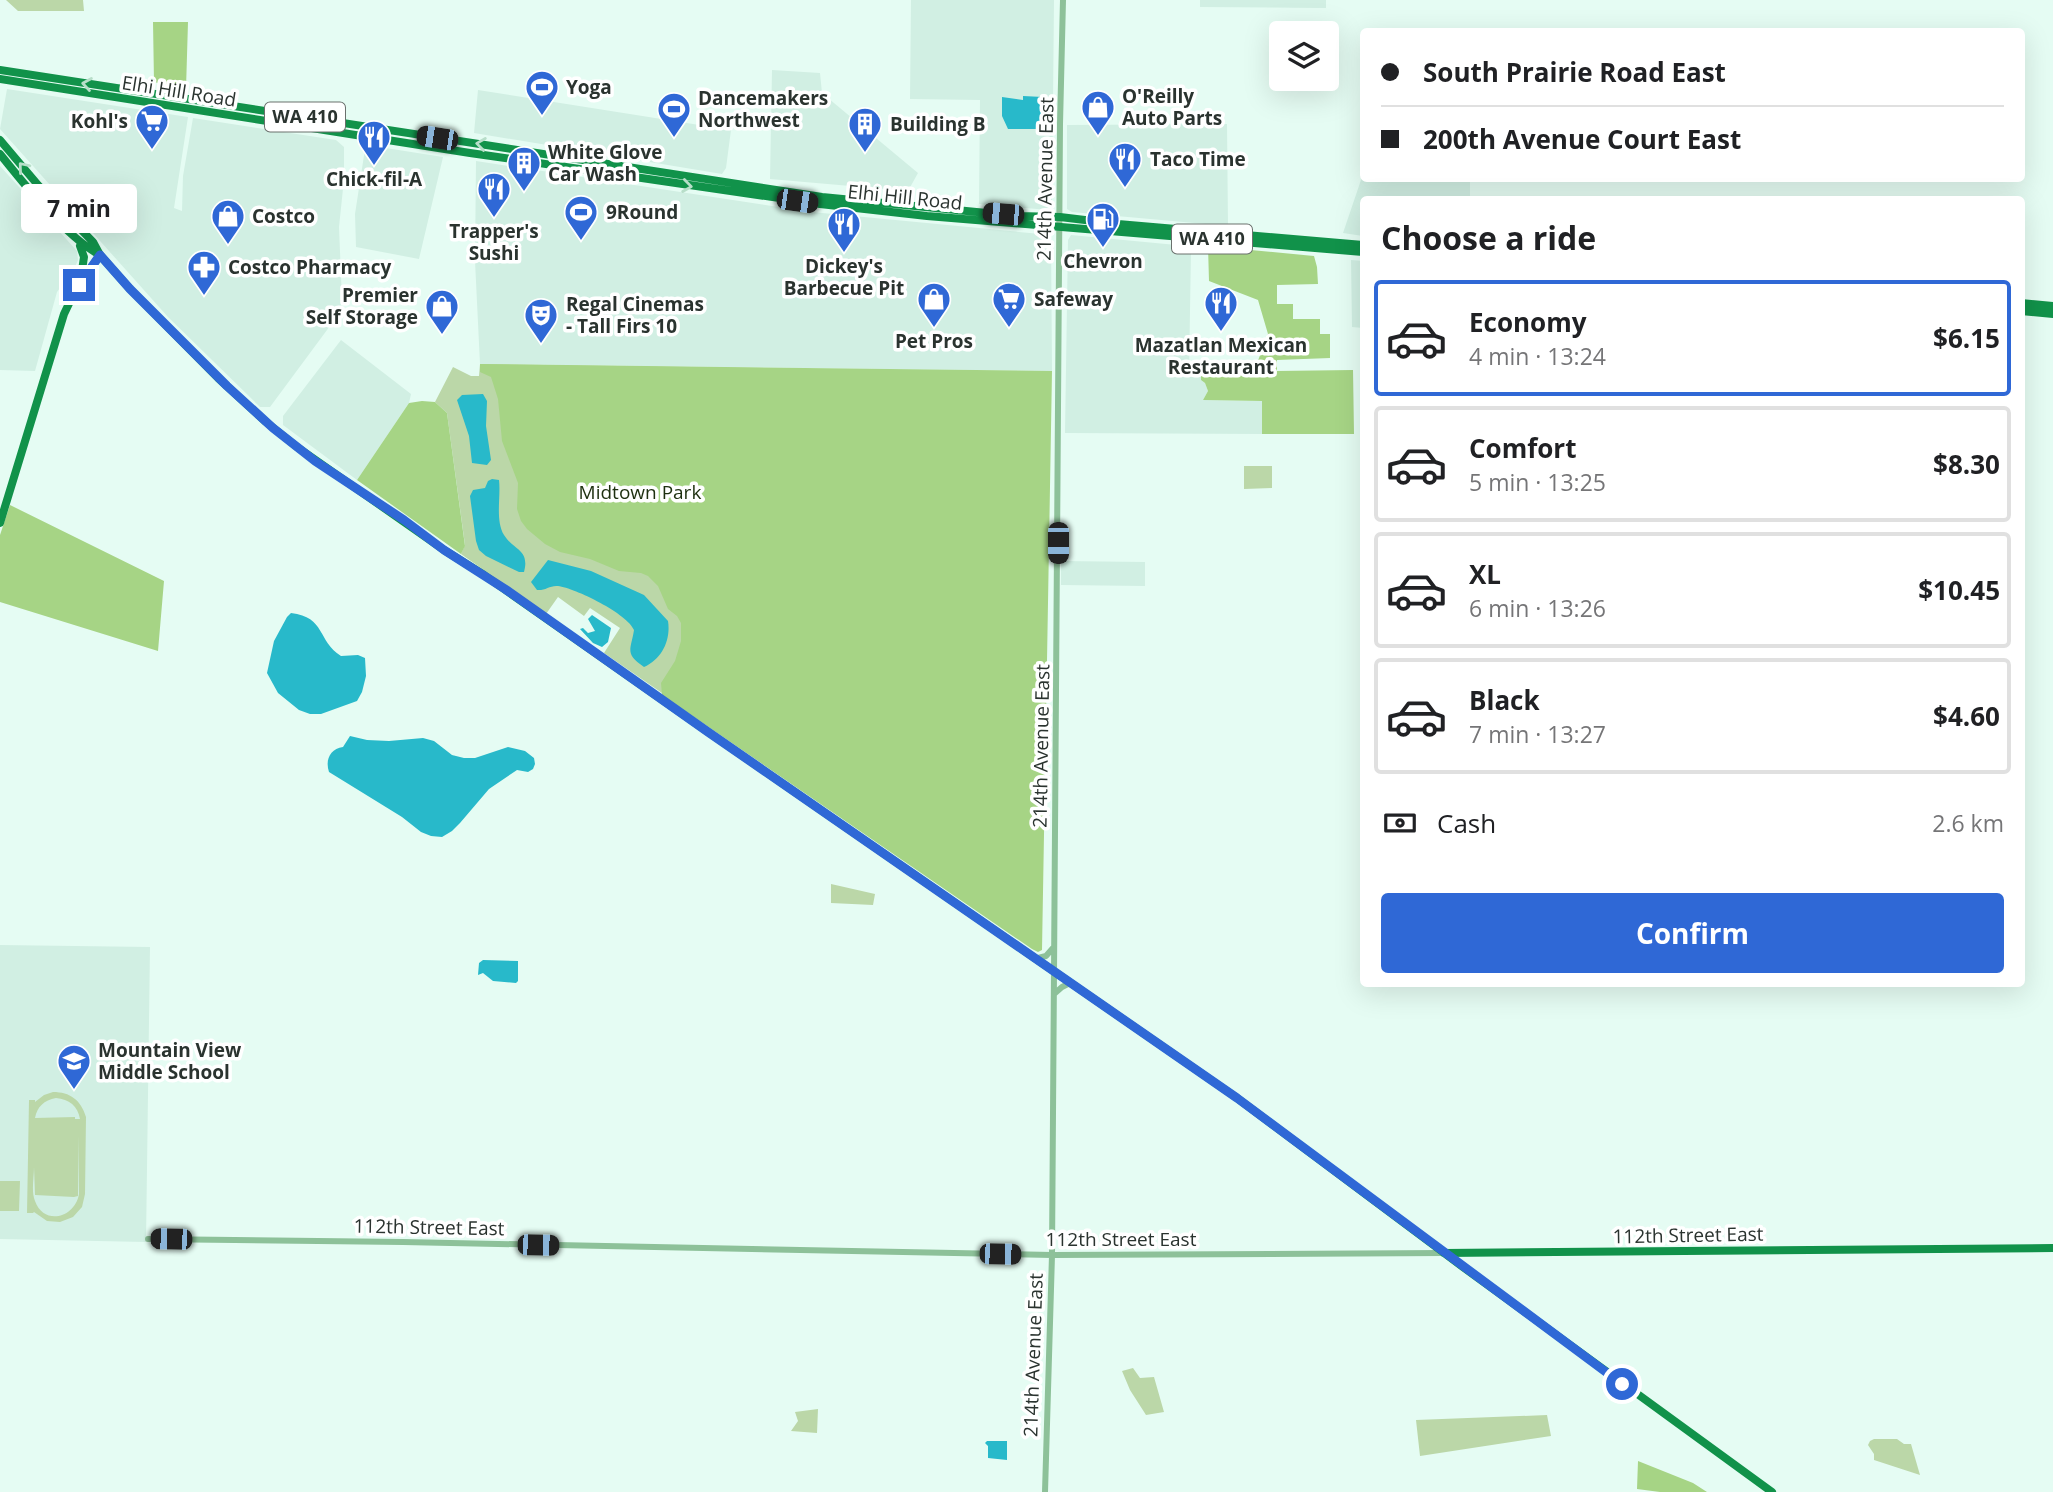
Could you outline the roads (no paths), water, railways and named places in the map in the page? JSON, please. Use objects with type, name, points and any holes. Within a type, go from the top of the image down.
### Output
[{"type":"main road","name":"Elhi Hill Road","points":[[0,70],[822,197],[1060,222]]},
{"type":"main road","name":"Elhi Hill Road","points":[[0,80],[470,153],[864,210],[1060,222]]},
{"type":"main road","points":[[0,140],[38,185],[93,242],[100,255],[213,373],[254,412],[297,447],[1237,1098],[1464,1268],[1772,1492]]},
{"type":"main road","points":[[0,154],[20,179],[86,248],[100,255]]},
{"type":"main road","name":"WA 410","points":[[1060,222],[1118,224],[1360,245]]},
{"type":"main road","name":"WA 410","points":[[1060,222],[1360,252]]},
{"type":"main road","points":[[76,237],[84,257],[79,285]]},
{"type":"main road","points":[[0,523],[58,330],[70,300],[100,255]]},
{"type":"main road","points":[[2025,303],[2053,306]]},
{"type":"main road","points":[[2025,311],[2053,314]]},
{"type":"main road","name":"112th Street East","points":[[1444,1253],[2053,1248]]},
{"type":"main road","points":[[1464,1268],[1464,1257],[1468,1252]]},
{"type":"street","name":"214th Avenue East","points":[[1045,1492],[1052,1255],[1063,0]]},
{"type":"street","points":[[1034,958],[1046,956],[1054,947]]},
{"type":"street","points":[[1054,994],[1070,983]]},
{"type":"street","points":[[1416,1253],[1423,1237]]},
{"type":"street","name":"112th Street East","points":[[148,1239],[1052,1255],[1444,1253]]},
{"type":"water","points":[[1023,96],[1043,97],[1042,127],[1008,129],[1002,116],[1002,97],[1023,100]]},
{"type":"water","points":[[483,394],[487,401],[486,426],[491,460],[487,465],[472,463],[469,436],[457,400],[462,395]]},
{"type":"water","points":[[492,479],[499,480],[501,529],[523,554],[524,572],[486,556],[479,550],[470,496],[473,490],[485,488]]},
{"type":"water","points":[[548,560],[591,571],[644,595],[668,621],[666,642],[656,659],[644,667],[634,658],[630,651],[634,630],[622,617],[600,603],[576,591],[558,586],[537,590],[531,582]]},
{"type":"water","points":[[291,613],[302,615],[316,624],[328,644],[341,656],[358,655],[365,658],[366,676],[357,701],[321,714],[310,714],[299,710],[278,693],[267,673],[274,641]]},
{"type":"water","points":[[592,615],[611,628],[608,642],[602,647],[593,643],[580,629],[583,628],[588,633],[595,631],[588,619]]},
{"type":"water","points":[[350,736],[389,741],[423,738],[434,741],[452,755],[464,758],[475,758],[508,747],[525,751],[534,758],[535,764],[528,772],[517,770],[489,789],[452,831],[442,837],[431,836],[329,772],[330,756],[343,747]]},
{"type":"water","points":[[483,960],[518,961],[518,981],[493,981],[483,973],[478,975],[479,963]]},
{"type":"water","points":[[1007,1441],[1007,1460],[988,1458],[988,1446],[985,1443]]},
{"type":"place","name":"Yoga","points":[[542,117]]},
{"type":"place","name":"O'Reilly Auto Parts","points":[[1098,137]]},
{"type":"place","name":"Dancemakers Northwest","points":[[674,139]]},
{"type":"place","name":"Kohl's","points":[[152,151]]},
{"type":"place","name":"Building B","points":[[865,154]]},
{"type":"place","name":"Chick-fil-A","points":[[374,167]]},
{"type":"place","name":"Taco Time","points":[[1125,189]]},
{"type":"place","name":"White Glove Car Wash","points":[[524,193]]},
{"type":"place","name":"Trapper's Sushi","points":[[494,219]]},
{"type":"place","name":"9Round","points":[[581,242]]},
{"type":"place","name":"Costco","points":[[228,246]]},
{"type":"place","name":"Chevron","points":[[1103,249]]},
{"type":"place","name":"Dickey's Barbecue Pit","points":[[844,254]]},
{"type":"place","name":"Costco Pharmacy","points":[[204,297]]},
{"type":"place","name":"Pet Pros","points":[[934,329]]},
{"type":"place","name":"Safeway","points":[[1009,329]]},
{"type":"place","name":"Mazatlan Mexican Restaurant","points":[[1221,333]]},
{"type":"place","name":"Premier Self Storage","points":[[442,336]]},
{"type":"place","name":"Regal Cinemas - Tall Firs 10","points":[[541,345]]},
{"type":"place","name":"Mountain View Middle School","points":[[74,1091]]},
{"type":"park label","name":"Midtown Park","points":[[640,492]]}]
